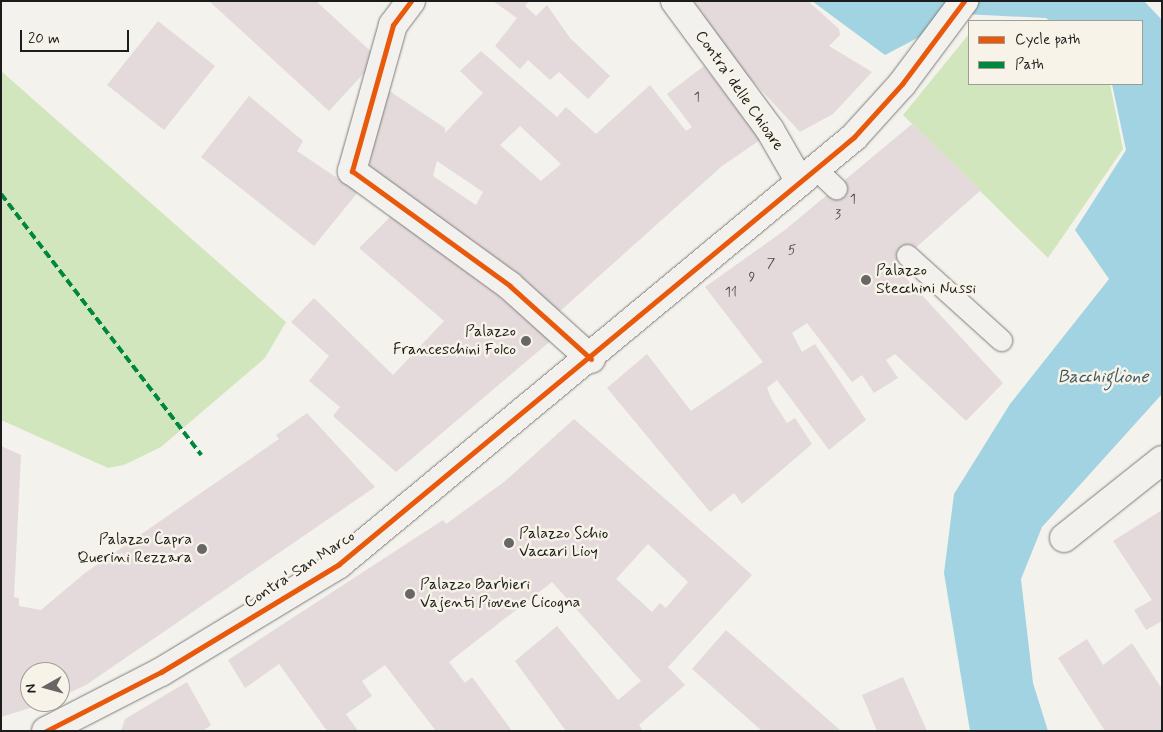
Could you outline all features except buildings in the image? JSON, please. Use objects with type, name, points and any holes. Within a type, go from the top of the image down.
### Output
[{"type":"street","points":[[411,1],[393,25],[352,171],[510,286],[591,359]]},
{"type":"street","name":"Contra' delle Chioare","points":[[675,1],[770,130],[808,175]]},
{"type":"street","name":"Contra' San Marco","points":[[46,731],[161,672],[339,564],[591,359],[854,137],[902,84],[964,1]]},
{"type":"street","points":[[1064,538],[1162,460]]},
{"type":"lane","points":[[808,175],[836,188]]},
{"type":"lane","points":[[907,255],[1001,340]]},
{"type":"green space","points":[[968,35],[968,85],[1110,85],[1123,149],[1048,258],[903,115]]},
{"type":"green space","points":[[1,71],[286,322],[265,358],[161,447],[124,465],[108,468],[1,420]]},
{"type":"water","name":"Bacchiglione","points":[[812,1],[1144,1],[1162,20],[1162,394],[1042,527],[1021,579],[1033,683],[1048,731],[970,731],[944,573],[954,494],[1010,404],[1109,279],[1075,230],[1126,150],[1112,85],[1143,85],[1143,20],[1049,20],[1046,18],[963,14],[885,55]]},
{"type":"marked path","points":[[1,194],[201,455]]},
{"type":"cycle path","points":[[411,1],[393,25],[352,171],[510,286],[591,359]]},
{"type":"cycle path","points":[[46,731],[161,672],[339,564],[854,137],[902,84],[964,1]]},
{"type":"place","name":"Palazzo Stecchini Nussi","points":[[866,280]]},
{"type":"place","name":"Palazzo Franceschini Folco","points":[[526,341]]},
{"type":"place","name":"Palazzo Schio Vaccari Lioy","points":[[509,543]]},
{"type":"place","name":"Palazzo Capra Querini Rezzara","points":[[202,549]]},
{"type":"place","name":"Palazzo Barbieri Vajenti Piovene Cicogna","points":[[410,594]]}]
